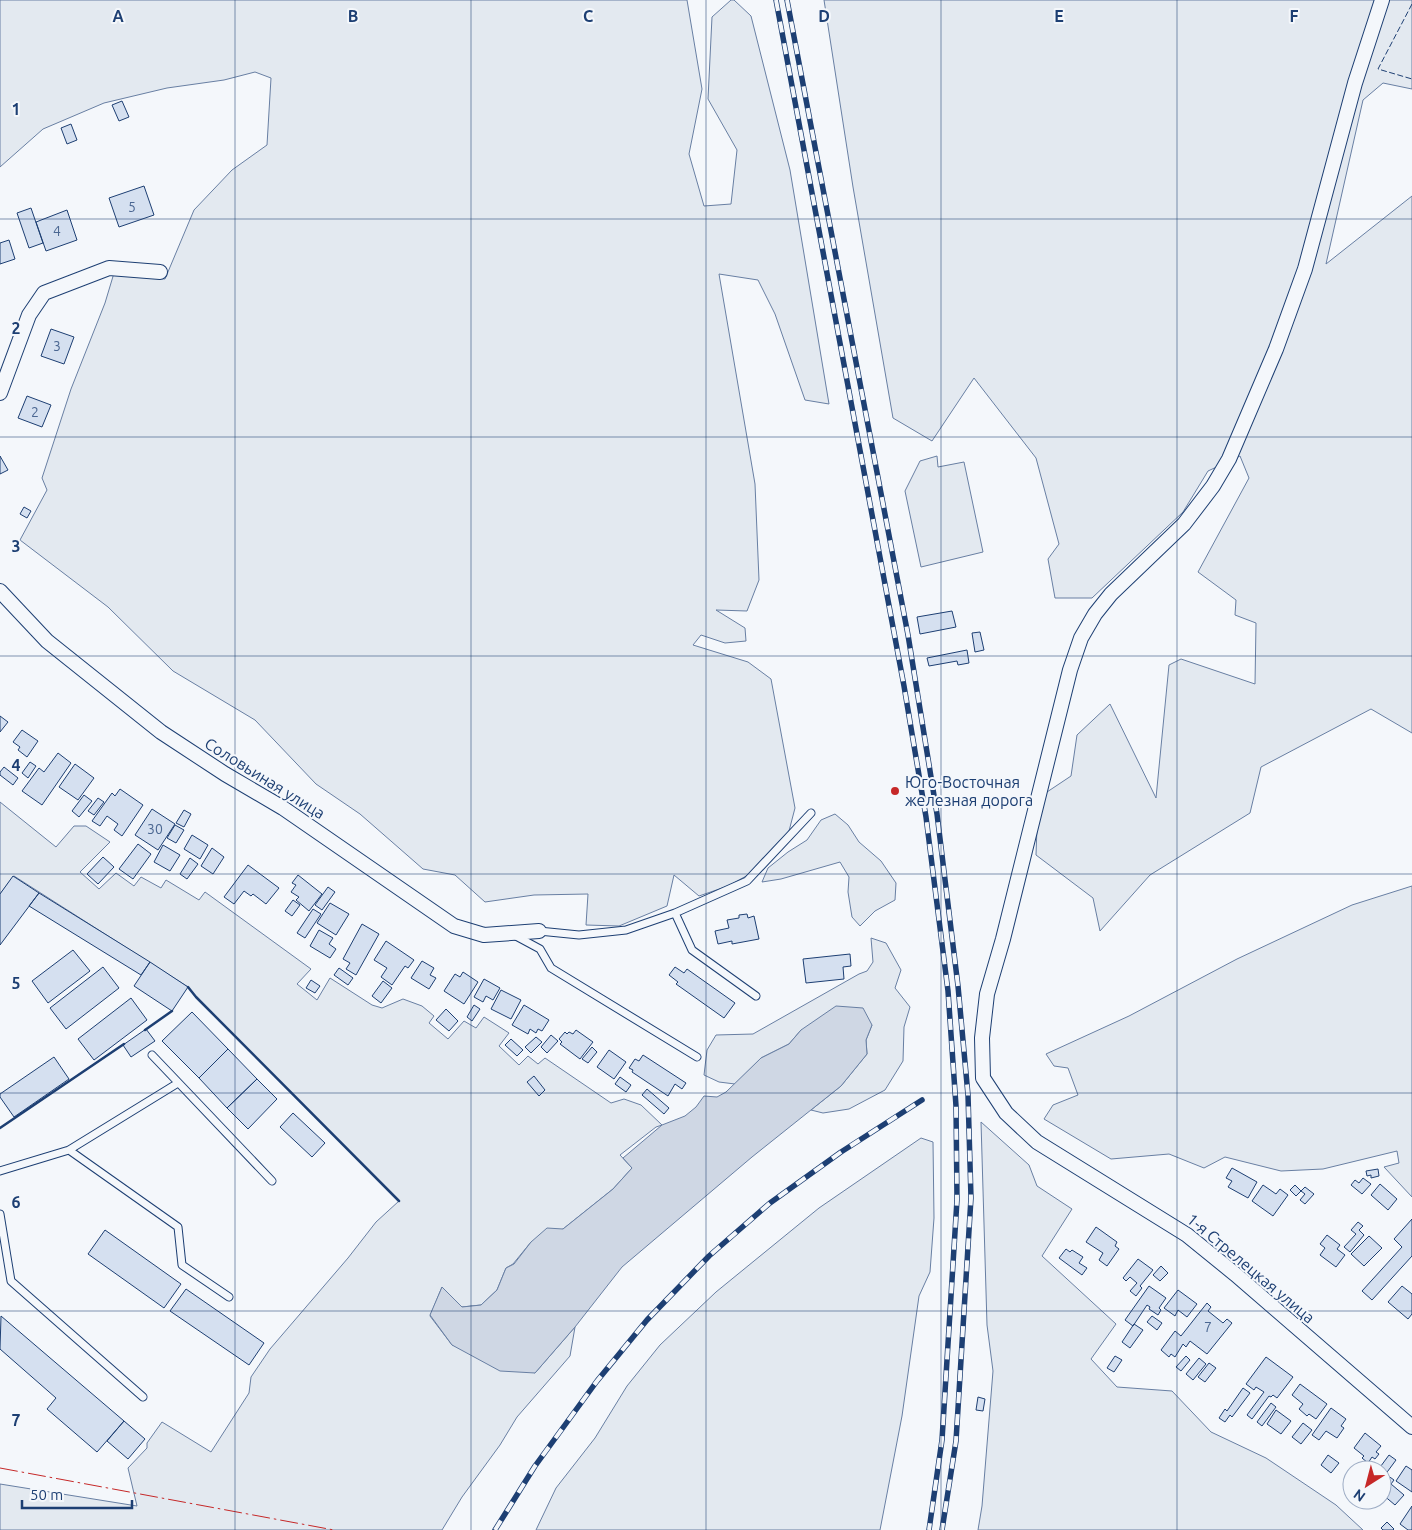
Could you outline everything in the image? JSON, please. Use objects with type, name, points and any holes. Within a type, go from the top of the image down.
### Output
[{"type":"street","name":"1-я Стрелецкая улица","points":[[1382,0],[1355,83],[1305,268],[1276,348],[1229,459],[1213,486],[1184,524],[1111,594],[1081,638],[1073,662],[987,994],[982,1038],[983,1078],[1006,1113],[1037,1142],[1187,1235],[1412,1427]]},
{"type":"street","points":[[0,393],[29,315],[44,293],[109,268],[160,272]]},
{"type":"street","name":"Соловьиная улица","points":[[0,591],[47,641],[161,732],[225,774],[283,808],[454,926],[484,935],[539,930]]},
{"type":"lane","points":[[539,930],[579,935],[626,930],[675,913],[748,880],[811,813]]},
{"type":"lane","points":[[675,913],[692,950],[756,996]]},
{"type":"lane","points":[[508,932],[540,949],[551,968],[697,1056]]},
{"type":"lane","points":[[152,1055],[272,1181]]},
{"type":"lane","points":[[0,1171],[68,1150],[178,1083]]},
{"type":"lane","points":[[68,1150],[178,1227],[182,1266],[229,1297]]},
{"type":"lane","points":[[0,1219],[11,1282],[143,1397]]},
{"type":"shaded area","points":[[0,0],[687,0],[702,89],[689,154],[704,206],[731,204],[737,150],[708,99],[712,17],[731,0],[734,0],[751,16],[790,170],[829,404],[805,400],[775,314],[758,280],[719,274],[755,484],[759,580],[747,611],[716,610],[745,628],[746,641],[725,643],[701,635],[693,645],[748,662],[771,679],[795,808],[789,831],[748,875],[728,886],[699,896],[674,875],[667,906],[619,926],[586,925],[588,894],[534,895],[485,902],[455,875],[423,869],[360,814],[316,784],[255,720],[173,671],[108,607],[20,540],[47,490],[42,478],[71,389],[105,303],[114,273],[165,279],[194,210],[232,170],[267,145],[271,78],[255,72],[224,80],[167,88],[104,103],[43,129],[0,167]]},
{"type":"shaded area","points":[[824,0],[1412,0],[1412,89],[1383,83],[1363,100],[1326,264],[1412,196],[1412,733],[1371,709],[1261,767],[1250,813],[1150,875],[1100,931],[1093,898],[1036,855],[1038,798],[1071,776],[1077,735],[1110,704],[1156,798],[1169,665],[1181,659],[1255,684],[1256,623],[1235,615],[1236,600],[1198,572],[1249,478],[1240,456],[1208,471],[1183,512],[1092,598],[1055,598],[1048,559],[1059,544],[1036,458],[974,378],[932,441],[893,418],[853,187]]},
{"type":"shaded area","points":[[937,456],[938,467],[964,462],[983,552],[921,567],[905,491],[920,461]]},
{"type":"shaded area","points":[[0,802],[56,847],[74,826],[86,826],[110,842],[80,872],[99,889],[116,873],[134,886],[141,877],[161,888],[166,880],[199,900],[205,892],[311,969],[297,984],[317,1000],[330,978],[372,1005],[382,1008],[403,999],[422,1006],[434,1016],[429,1023],[448,1039],[464,1021],[476,1028],[484,1017],[509,1033],[499,1046],[519,1065],[528,1056],[538,1064],[545,1058],[611,1103],[624,1099],[641,1105],[662,1125],[656,1127],[620,1155],[632,1168],[613,1189],[563,1229],[531,1242],[513,1264],[506,1268],[497,1290],[481,1305],[462,1307],[442,1287],[430,1316],[452,1345],[535,1373],[575,1327],[570,1356],[517,1417],[500,1445],[462,1497],[442,1530],[0,1530],[0,1484],[137,1506],[128,1468],[147,1448],[147,1443],[162,1422],[211,1452],[249,1393],[251,1377],[270,1349],[348,1258],[376,1222],[399,1201],[188,987],[14,876],[0,894]]},
{"type":"shaded area","points":[[835,814],[848,825],[859,842],[881,861],[896,883],[895,900],[875,911],[860,926],[852,917],[848,892],[849,877],[840,862],[781,879],[762,882],[768,868],[807,840],[821,820]]},
{"type":"shaded area","points":[[1412,886],[1412,1197],[1384,1167],[1399,1163],[1397,1151],[1323,1169],[1281,1171],[1225,1157],[1204,1168],[1169,1154],[1111,1159],[1044,1119],[1053,1105],[1078,1095],[1068,1068],[1054,1066],[1046,1054],[1129,1016],[1237,959],[1352,905]]},
{"type":"shaded area","points":[[871,938],[886,943],[901,970],[895,988],[910,1007],[904,1027],[903,1061],[885,1090],[849,1109],[823,1113],[811,1110],[841,1086],[867,1054],[866,1040],[872,1025],[801,1030],[789,1044],[761,1058],[735,1084],[719,1082],[704,1075],[707,1050],[716,1035],[753,1034],[867,971],[873,962]]},
{"type":"shaded area","points":[[836,1006],[863,1008],[872,1025],[866,1040],[867,1054],[841,1086],[752,1157],[622,1267],[575,1327],[535,1373],[500,1371],[452,1345],[430,1315],[442,1287],[462,1307],[481,1305],[497,1290],[506,1268],[514,1264],[531,1242],[547,1228],[563,1229],[613,1189],[632,1168],[623,1158],[662,1125],[685,1116],[696,1107],[704,1096],[717,1097],[726,1092],[761,1058],[789,1044],[801,1030]]},
{"type":"shaded area","points":[[981,1122],[1029,1165],[1037,1186],[1072,1209],[1042,1256],[1116,1324],[1091,1359],[1117,1387],[1172,1391],[1211,1432],[1266,1458],[1336,1505],[1363,1530],[978,1530],[982,1506],[993,1371],[987,1325]]},
{"type":"shaded area","points":[[921,1138],[933,1142],[934,1218],[930,1272],[919,1296],[902,1416],[880,1530],[536,1530],[556,1488],[595,1438],[627,1386],[660,1345],[716,1292],[819,1208]]},
{"type":"building","points":[[122,101],[129,117],[119,121],[112,105]]},
{"type":"building","points":[[71,124],[77,140],[67,144],[61,128]]},
{"type":"building","points":[[144,186],[154,215],[119,227],[109,198]]},
{"type":"building","points":[[31,208],[43,243],[29,248],[17,213]]},
{"type":"building","points":[[67,210],[77,240],[46,251],[36,222]]},
{"type":"building","points":[[9,240],[15,259],[0,264],[0,243]]},
{"type":"building","points":[[51,329],[74,337],[64,364],[41,356]]},
{"type":"building","points":[[27,396],[51,405],[42,427],[18,418]]},
{"type":"building","points":[[0,456],[8,470],[0,474]]},
{"type":"building","points":[[24,507],[31,511],[27,518],[20,514]]},
{"type":"building","points":[[952,611],[956,627],[920,634],[917,617]]},
{"type":"building","points":[[980,632],[984,650],[975,652],[972,633]]},
{"type":"building","points":[[967,650],[969,663],[958,665],[957,661],[929,666],[927,658]]},
{"type":"building","points":[[0,716],[8,722],[0,732]]},
{"type":"building","points":[[22,730],[38,741],[27,757],[18,750],[20,747],[13,742]]},
{"type":"building","points":[[58,753],[71,763],[42,805],[22,791],[39,768],[44,772]]},
{"type":"building","points":[[30,762],[36,766],[28,778],[22,773]]},
{"type":"building","points":[[75,764],[94,778],[78,800],[59,787]]},
{"type":"building","points":[[4,767],[18,778],[13,785],[0,775]]},
{"type":"building","points":[[120,789],[143,805],[122,836],[114,830],[118,824],[107,816],[100,826],[92,821],[112,793],[115,796]]},
{"type":"building","points":[[84,795],[92,801],[79,817],[72,811]]},
{"type":"building","points":[[98,798],[104,802],[94,815],[88,811]]},
{"type":"building","points":[[152,809],[175,824],[158,850],[135,835]]},
{"type":"building","points":[[184,810],[191,814],[184,827],[176,823]]},
{"type":"building","points":[[175,825],[184,830],[176,843],[167,838]]},
{"type":"building","points":[[192,835],[208,845],[200,859],[184,849]]},
{"type":"building","points":[[138,844],[151,854],[133,879],[119,869]]},
{"type":"building","points":[[163,845],[180,855],[170,871],[154,862]]},
{"type":"building","points":[[212,848],[224,857],[213,874],[201,866]]},
{"type":"building","points":[[103,857],[114,867],[98,884],[87,874]]},
{"type":"building","points":[[190,858],[198,864],[187,879],[180,874]]},
{"type":"building","points":[[248,865],[279,888],[266,904],[253,894],[251,896],[244,891],[234,904],[224,897]]},
{"type":"building","points":[[298,875],[322,894],[309,911],[296,900],[299,897],[291,892],[296,885],[292,883]]},
{"type":"building","points":[[13,876],[39,893],[0,945],[0,894]]},
{"type":"building","points":[[328,887],[335,892],[322,910],[315,905]]},
{"type":"building","points":[[39,893],[150,962],[141,975],[29,906]]},
{"type":"building","points":[[293,900],[300,905],[292,916],[285,911]]},
{"type":"building","points":[[330,903],[349,914],[336,935],[317,923]]},
{"type":"building","points":[[313,909],[321,914],[305,938],[297,933]]},
{"type":"building","points":[[747,914],[748,918],[754,916],[759,939],[732,944],[732,941],[718,944],[715,931],[729,928],[727,920],[739,918],[739,915]]},
{"type":"building","points":[[362,924],[379,934],[356,975],[346,969],[350,963],[343,959]]},
{"type":"building","points":[[319,930],[333,938],[329,944],[336,949],[330,958],[310,946]]},
{"type":"building","points":[[386,941],[414,960],[408,968],[405,966],[392,985],[381,977],[387,968],[374,960]]},
{"type":"building","points":[[73,950],[90,971],[48,1003],[32,981]]},
{"type":"building","points":[[850,954],[851,966],[843,967],[844,979],[806,983],[803,959]]},
{"type":"building","points":[[422,961],[434,968],[430,975],[436,978],[429,989],[411,978]]},
{"type":"building","points":[[150,962],[188,987],[172,1011],[134,986]]},
{"type":"building","points":[[103,967],[119,988],[66,1029],[50,1008]]},
{"type":"building","points":[[675,967],[684,973],[687,969],[735,1003],[724,1018],[676,984],[678,982],[669,975]]},
{"type":"building","points":[[339,968],[353,978],[348,985],[334,975]]},
{"type":"building","points":[[463,972],[478,982],[464,1004],[444,991],[455,974],[460,977]]},
{"type":"building","points":[[484,979],[500,988],[493,1000],[486,996],[483,1002],[474,997]]},
{"type":"building","points":[[311,980],[320,986],[315,993],[306,988]]},
{"type":"building","points":[[383,981],[392,988],[381,1003],[372,996]]},
{"type":"building","points":[[501,990],[521,1000],[511,1019],[491,1009]]},
{"type":"building","points":[[131,998],[147,1020],[94,1060],[78,1039]]},
{"type":"building","points":[[474,1005],[480,1009],[472,1021],[467,1017]]},
{"type":"building","points":[[524,1005],[549,1020],[542,1031],[538,1029],[536,1033],[530,1029],[528,1034],[512,1025]]},
{"type":"building","points":[[446,1009],[458,1021],[449,1031],[436,1020]]},
{"type":"building","points":[[192,1012],[228,1049],[199,1078],[162,1041]]},
{"type":"building","points":[[146,1029],[155,1041],[131,1057],[123,1045]]},
{"type":"building","points":[[576,1030],[593,1042],[580,1059],[560,1044],[562,1042],[559,1039],[565,1032],[573,1034]]},
{"type":"building","points":[[551,1035],[558,1041],[547,1053],[541,1047]]},
{"type":"building","points":[[536,1037],[542,1042],[531,1053],[525,1047]]},
{"type":"building","points":[[511,1039],[523,1050],[517,1056],[505,1045]]},
{"type":"building","points":[[592,1047],[597,1052],[588,1063],[582,1059]]},
{"type":"building","points":[[228,1049],[257,1079],[227,1108],[199,1078]]},
{"type":"building","points":[[609,1050],[626,1062],[614,1079],[597,1067]]},
{"type":"building","points":[[643,1055],[686,1083],[682,1089],[675,1084],[668,1096],[632,1072],[633,1070],[629,1068],[635,1059],[639,1061]]},
{"type":"building","points":[[54,1057],[69,1079],[14,1117],[0,1097],[0,1094]]},
{"type":"building","points":[[534,1076],[545,1090],[539,1096],[527,1082]]},
{"type":"building","points":[[620,1077],[631,1085],[626,1092],[615,1084]]},
{"type":"building","points":[[257,1079],[277,1099],[248,1129],[227,1108]]},
{"type":"building","points":[[647,1089],[669,1108],[664,1114],[642,1095]]},
{"type":"building","points":[[293,1113],[325,1143],[312,1157],[280,1127]]},
{"type":"building","points":[[1232,1168],[1257,1182],[1248,1198],[1228,1187],[1232,1181],[1226,1178]]},
{"type":"building","points":[[1378,1169],[1379,1176],[1371,1178],[1371,1175],[1367,1176],[1366,1171]]},
{"type":"building","points":[[1363,1178],[1371,1184],[1362,1194],[1351,1185],[1355,1180],[1359,1183]]},
{"type":"building","points":[[1380,1184],[1397,1199],[1388,1210],[1371,1195]]},
{"type":"building","points":[[1263,1185],[1276,1194],[1280,1189],[1288,1195],[1273,1216],[1252,1201]]},
{"type":"building","points":[[1295,1185],[1301,1191],[1296,1196],[1290,1190]]},
{"type":"building","points":[[1305,1187],[1314,1194],[1305,1204],[1300,1200],[1305,1194],[1301,1191]]},
{"type":"building","points":[[1412,1219],[1412,1256],[1372,1300],[1362,1291],[1402,1247],[1394,1239]]},
{"type":"building","points":[[1358,1222],[1363,1226],[1359,1230],[1364,1235],[1350,1252],[1344,1247],[1356,1234],[1351,1230]]},
{"type":"building","points":[[1096,1227],[1117,1242],[1115,1246],[1119,1249],[1107,1266],[1099,1260],[1103,1253],[1086,1242]]},
{"type":"building","points":[[105,1230],[181,1284],[164,1308],[88,1254]]},
{"type":"building","points":[[1327,1235],[1340,1245],[1337,1249],[1345,1255],[1336,1267],[1320,1255],[1325,1248],[1320,1244]]},
{"type":"building","points":[[1369,1236],[1382,1248],[1364,1266],[1351,1254]]},
{"type":"building","points":[[1066,1249],[1070,1252],[1072,1250],[1083,1257],[1079,1263],[1087,1268],[1082,1275],[1059,1258]]},
{"type":"building","points":[[1138,1259],[1153,1270],[1140,1286],[1142,1288],[1136,1296],[1130,1291],[1137,1283],[1130,1277],[1126,1281],[1123,1278]]},
{"type":"building","points":[[1161,1266],[1168,1273],[1160,1281],[1153,1275]]},
{"type":"building","points":[[1149,1286],[1166,1298],[1159,1308],[1161,1310],[1158,1315],[1149,1309],[1150,1307],[1147,1305],[1133,1326],[1125,1320]]},
{"type":"building","points":[[1402,1286],[1412,1294],[1412,1314],[1408,1319],[1388,1302]]},
{"type":"building","points":[[186,1289],[264,1343],[249,1365],[170,1311]]},
{"type":"building","points":[[1178,1290],[1197,1304],[1187,1317],[1178,1310],[1175,1316],[1164,1308]]},
{"type":"building","points":[[1207,1303],[1211,1307],[1208,1311],[1223,1323],[1227,1319],[1232,1323],[1207,1354],[1190,1341],[1186,1347],[1183,1344],[1175,1357],[1171,1354],[1169,1357],[1161,1350],[1175,1331],[1181,1336]]},
{"type":"building","points":[[1,1316],[124,1421],[97,1452],[47,1409],[56,1398],[0,1349]]},
{"type":"building","points":[[1152,1316],[1162,1323],[1157,1330],[1147,1322]]},
{"type":"building","points":[[1134,1324],[1143,1330],[1130,1348],[1122,1342]]},
{"type":"building","points":[[1115,1356],[1122,1360],[1114,1372],[1107,1368]]},
{"type":"building","points":[[1186,1356],[1190,1360],[1181,1371],[1176,1367]]},
{"type":"building","points":[[1266,1357],[1293,1377],[1277,1398],[1273,1395],[1269,1396],[1252,1419],[1247,1415],[1264,1392],[1256,1387],[1254,1390],[1246,1384]]},
{"type":"building","points":[[1199,1358],[1206,1364],[1193,1380],[1186,1374]]},
{"type":"building","points":[[1209,1363],[1216,1368],[1205,1382],[1198,1377]]},
{"type":"building","points":[[1300,1384],[1327,1404],[1316,1419],[1309,1414],[1307,1416],[1299,1409],[1303,1404],[1292,1395]]},
{"type":"building","points":[[1243,1388],[1250,1393],[1232,1417],[1230,1415],[1225,1422],[1219,1418],[1225,1409],[1227,1411]]},
{"type":"building","points":[[978,1397],[985,1399],[983,1411],[976,1410]]},
{"type":"building","points":[[1271,1403],[1276,1407],[1262,1426],[1257,1422]]},
{"type":"building","points":[[1331,1408],[1346,1419],[1341,1426],[1344,1428],[1337,1438],[1326,1431],[1319,1440],[1312,1435]]},
{"type":"building","points":[[1276,1410],[1291,1421],[1281,1434],[1267,1424]]},
{"type":"building","points":[[124,1421],[145,1439],[128,1459],[107,1441]]},
{"type":"building","points":[[1303,1423],[1312,1430],[1301,1444],[1292,1437]]},
{"type":"building","points":[[1365,1433],[1381,1446],[1376,1452],[1379,1454],[1375,1459],[1372,1457],[1370,1460],[1364,1460],[1362,1458],[1364,1456],[1354,1448]]},
{"type":"building","points":[[1328,1455],[1339,1463],[1331,1473],[1321,1465]]},
{"type":"building","points":[[1389,1455],[1396,1460],[1392,1465],[1392,1460],[1385,1460]]},
{"type":"building","points":[[1406,1466],[1412,1470],[1412,1492],[1396,1481]]},
{"type":"building","points":[[1392,1485],[1404,1495],[1395,1505],[1392,1502]]},
{"type":"building","points":[[1412,1506],[1412,1530],[1408,1530],[1400,1524]]},
{"type":"building","points":[[1387,1522],[1393,1530],[1383,1530],[1381,1528]]},
{"type":"railway","points":[[776,0],[904,686],[926,817],[948,991],[956,1106],[957,1200],[942,1440],[929,1530]]},
{"type":"railway","points":[[787,0],[908,635],[937,814],[958,986],[968,1095],[971,1198],[956,1441],[942,1530]]},
{"type":"railway","points":[[495,1530],[535,1466],[597,1381],[647,1320],[709,1256],[770,1203],[841,1152],[922,1100]]},
{"type":"fence","points":[[1412,4],[1378,69],[1412,79]]},
{"type":"wall","points":[[188,987],[399,1201]]},
{"type":"wall","points":[[145,1030],[172,1011]]},
{"type":"wall","points":[[0,1128],[124,1044]]},
{"type":"power","points":[[0,1468],[334,1530]]},
{"type":"place","name":"Юго-Восточная железная дорога","points":[[895,791]]}]
